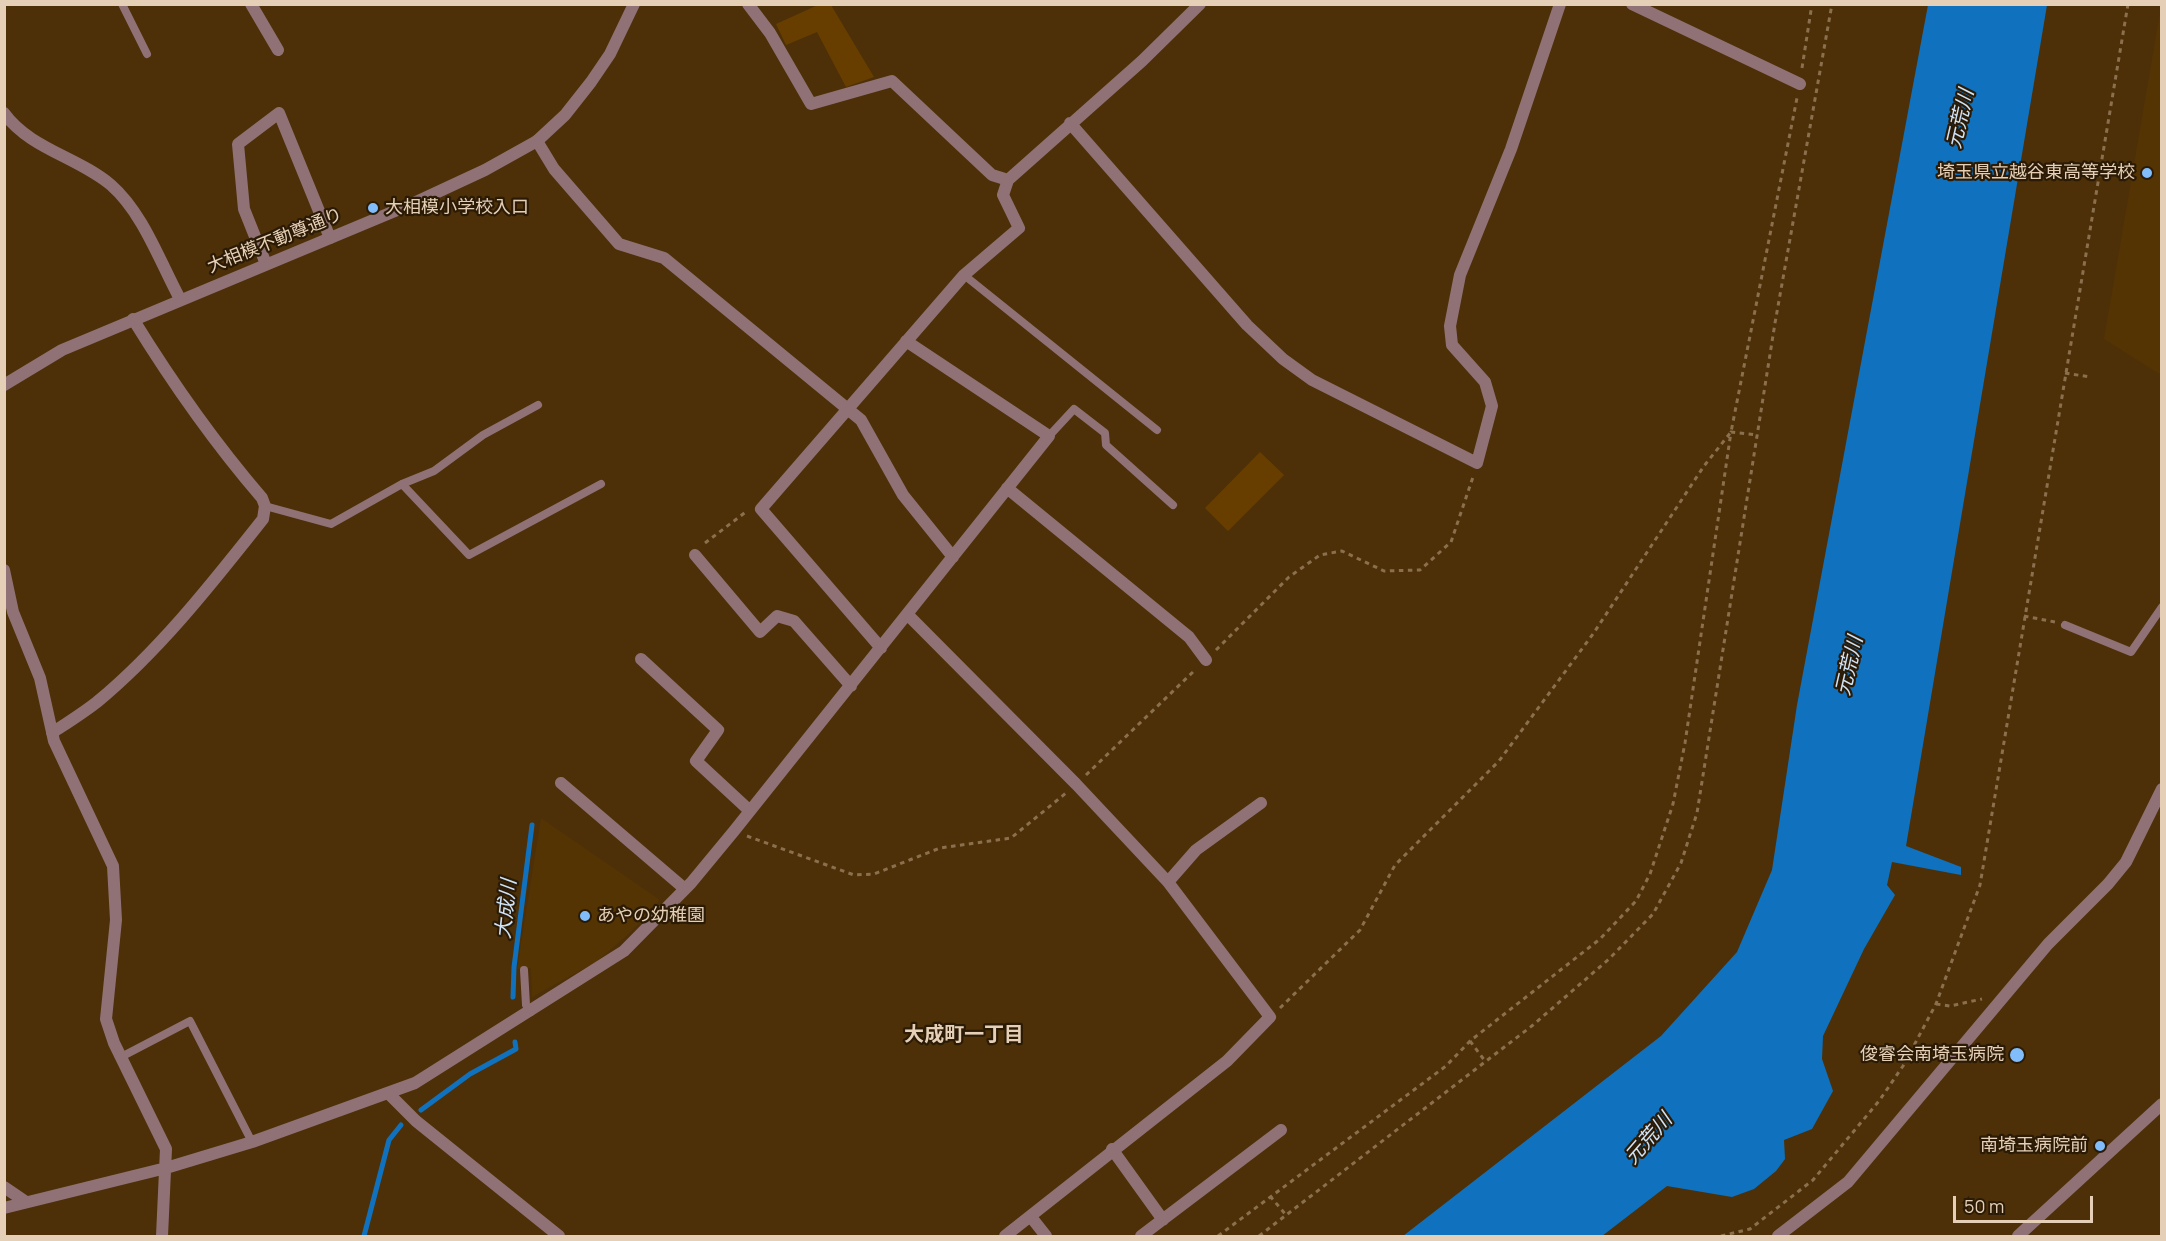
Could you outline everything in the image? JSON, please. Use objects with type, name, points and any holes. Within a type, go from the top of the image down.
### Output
[{"type":"street","points":[[251,4],[278,50]]},
{"type":"street","name":"大相模不動尊通り","points":[[4,385],[62,350],[414,203],[486,170],[537,141],[565,115],[591,82],[610,54],[634,4]]},
{"type":"street","points":[[881,648],[761,509],[964,275],[1019,228],[1003,195],[1008,180],[1142,61],[1200,4]]},
{"type":"street","points":[[1070,123],[1247,325],[1282,359],[1312,380],[1477,463],[1492,406],[1485,382],[1452,345],[1450,326],[1460,275],[1511,149],[1560,4]]},
{"type":"street","points":[[1632,4],[1800,84]]},
{"type":"street","points":[[756,7],[812,104],[892,81],[992,175],[1008,180]]},
{"type":"street","points":[[4,113],[16,129],[110,184],[130,204],[180,299]]},
{"type":"street","points":[[266,264],[244,209],[238,144],[279,113],[330,238]]},
{"type":"street","points":[[537,141],[554,169],[619,244],[664,258],[861,420],[903,495],[954,556]]},
{"type":"street","points":[[52,733],[97,702],[165,634],[204,593],[263,519],[265,506],[262,498],[180,396],[133,319]]},
{"type":"street","points":[[4,1208],[166,1168],[252,1142],[415,1083],[531,1012],[624,951],[685,889],[734,831],[909,615],[1049,436],[906,341]]},
{"type":"street","points":[[1007,488],[1189,637],[1206,660]]},
{"type":"street","points":[[695,555],[760,632],[777,616],[794,621],[851,686]]},
{"type":"street","points":[[4,570],[13,612],[40,678],[52,733],[101,837],[115,878],[116,921],[106,1019],[121,1057],[166,1149],[162,1236]]},
{"type":"street","points":[[909,615],[1076,784],[1168,882],[1270,1017],[1227,1061],[1112,1149],[1005,1236]]},
{"type":"street","points":[[641,659],[718,730],[696,761],[750,811]]},
{"type":"street","points":[[561,783],[685,889]]},
{"type":"street","points":[[1778,1236],[1848,1182],[1997,1003],[2126,862],[2162,789]]},
{"type":"street","points":[[1168,882],[1196,850],[1261,802]]},
{"type":"street","points":[[388,1093],[416,1121],[559,1236]]},
{"type":"street","points":[[2018,1236],[2162,1104]]},
{"type":"street","points":[[1141,1236],[1281,1130]]},
{"type":"street","points":[[1112,1149],[1163,1220]]},
{"type":"street","points":[[4,1187],[26,1202]]},
{"type":"street","points":[[1031,1217],[1046,1236]]},
{"type":"lane","points":[[122,4],[147,54]]},
{"type":"lane","points":[[964,275],[1157,430]]},
{"type":"lane","points":[[265,506],[331,524],[402,484],[434,471],[483,435],[538,405]]},
{"type":"lane","points":[[1049,436],[1074,409],[1105,433],[1106,445],[1173,505]]},
{"type":"lane","points":[[402,484],[469,555],[601,484]]},
{"type":"lane","points":[[2065,625],[2131,652],[2162,607]]},
{"type":"lane","points":[[524,970],[526,1005],[531,1012]]},
{"type":"lane","points":[[121,1057],[190,1021],[252,1142]]},
{"type":"path","points":[[1218,1236],[1446,1066],[1470,1041],[1600,939],[1636,901],[1650,874],[1673,804],[1685,743],[1731,432],[1800,84],[1812,4]]},
{"type":"path","points":[[1259,1236],[1533,1024],[1609,959],[1653,914],[1681,863],[1697,813],[1774,322],[1832,4]]},
{"type":"path","points":[[1721,1236],[1750,1228],[1813,1180],[1879,1101],[1903,1066],[1936,1004],[1980,885],[2128,4]]},
{"type":"path","points":[[2065,373],[2090,377]]},
{"type":"path","points":[[1731,432],[1757,435]]},
{"type":"path","points":[[1270,1017],[1360,930],[1395,865],[1499,761],[1593,634],[1697,476],[1731,432]]},
{"type":"path","points":[[734,831],[854,875],[874,874],[940,848],[1011,838],[1076,784],[1206,660],[1288,577],[1320,555],[1342,552],[1384,571],[1420,570],[1451,542],[1477,463]]},
{"type":"path","points":[[695,555],[699,548],[748,510],[761,509]]},
{"type":"path","points":[[2024,616],[2048,620]]},
{"type":"path","points":[[1936,1004],[1950,1006],[1987,998],[1997,1003]]},
{"type":"path","points":[[1470,1041],[1485,1061]]},
{"type":"path","points":[[1270,1196],[1286,1215]]},
{"type":"shaded area","points":[[818,5],[831,5],[874,77],[846,87],[817,32],[786,45],[776,24]]},
{"type":"shaded area","name":"埼玉県立越谷東高等学校","points":[[2161,7],[2162,375],[2104,339]]},
{"type":"shaded area","points":[[1260,452],[1284,475],[1228,531],[1205,508]]},
{"type":"shaded area","name":"あやの幼稚園","points":[[541,818],[660,900],[631,932],[596,962],[532,997],[531,968],[517,969]]},
{"type":"water","name":"元荒川","points":[[1928,5],[2047,5],[1906,846],[1961,867],[1961,875],[1892,862],[1887,885],[1895,895],[1864,949],[1823,1036],[1822,1059],[1833,1091],[1812,1129],[1784,1140],[1785,1159],[1776,1171],[1754,1189],[1732,1197],[1667,1186],[1602,1236],[1403,1236],[1661,1036],[1737,952],[1772,870],[1797,705]]},
{"type":"waterway","name":"大成川","points":[[513,997],[514,967],[532,825]]},
{"type":"waterway","name":"大成川","points":[[421,1110],[470,1074],[516,1049],[515,1042]]},
{"type":"waterway","name":"大成川","points":[[364,1236],[389,1140],[401,1125]]},
{"type":"place","name":"埼玉県立越谷東高等学校","points":[[2147,173]]},
{"type":"place","name":"大相模小学校入口","points":[[373,208]]},
{"type":"place","name":"あやの幼稚園","points":[[585,916]]},
{"type":"place","name":"俊睿会南埼玉病院","points":[[2017,1055]]},
{"type":"place","name":"南埼玉病院前","points":[[2100,1146]]},
{"type":"district","name":"大成町一丁目","points":[[964,1035]]}]
